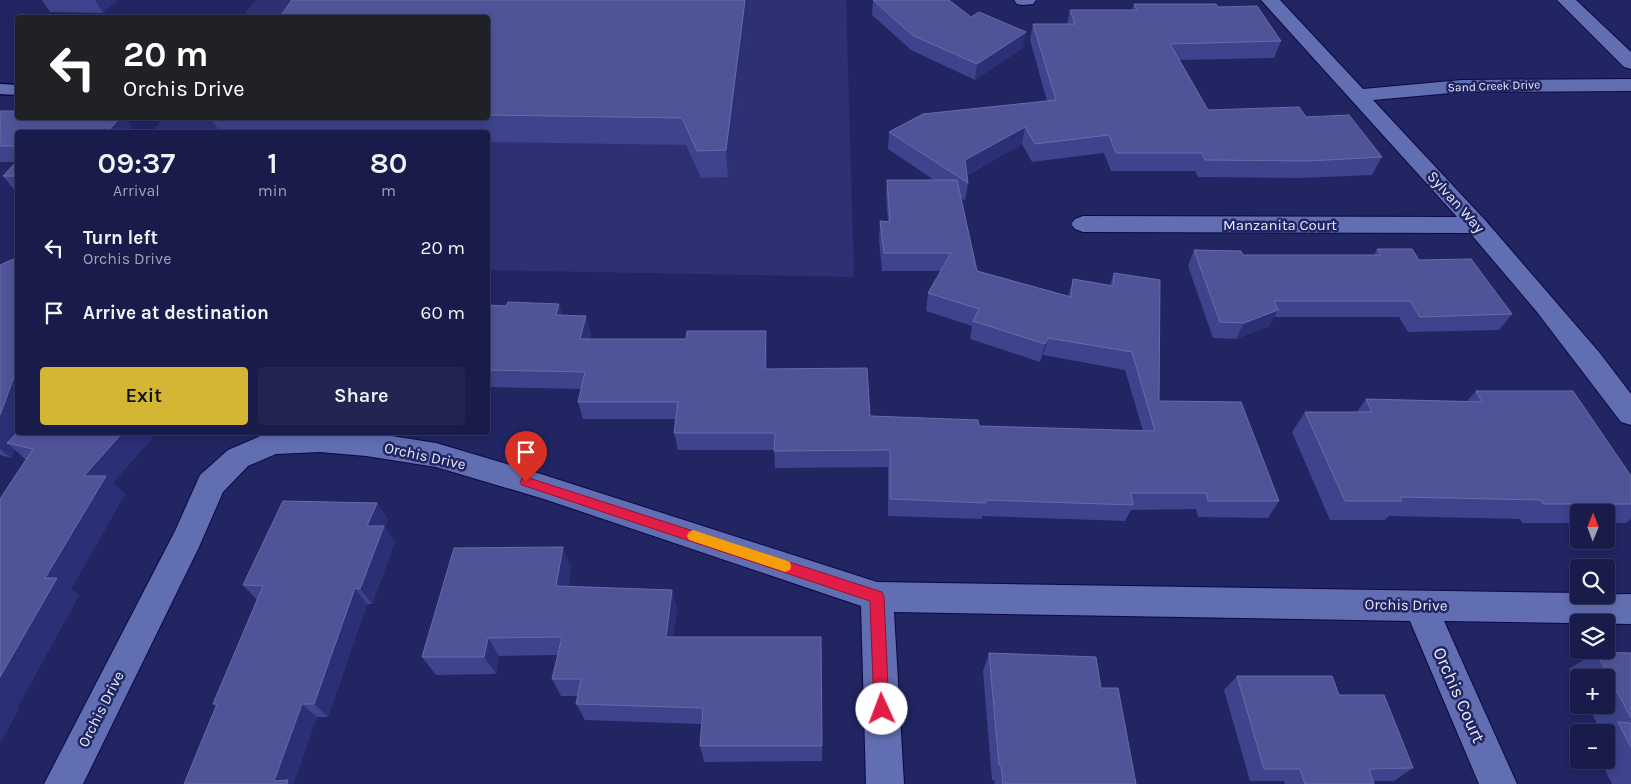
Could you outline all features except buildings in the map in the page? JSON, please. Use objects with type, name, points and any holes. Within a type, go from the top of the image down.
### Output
[{"type":"street","name":"Sylvan Way","points":[[1270,0],[1477,225],[1579,344],[1621,387],[1631,414]]},
{"type":"street","points":[[1566,0],[1631,63]]},
{"type":"street","name":"Sand Creek Drive","points":[[1357,95],[1462,86],[1631,84]]},
{"type":"street","name":"Manzanita Court","points":[[1083,224],[1477,225]]},
{"type":"street","name":"Orchis Drive","points":[[63,784],[188,537],[211,484],[238,458],[273,443],[320,441],[436,455],[544,487],[877,597],[1631,609]]},
{"type":"street","points":[[877,597],[885,784]]},
{"type":"street","name":"Orchis Court","points":[[1420,605],[1498,784]]},
{"type":"lane","points":[[0,90],[15,90]]},
{"type":"shaded area","points":[[256,0],[846,0],[854,277],[490,270],[490,130],[154,130],[161,120],[490,120],[490,15],[244,15]]},
{"type":"slow traffic","points":[[693,536],[785,566]]},
{"type":"route","points":[[526,482],[877,597],[882,709]]}]
